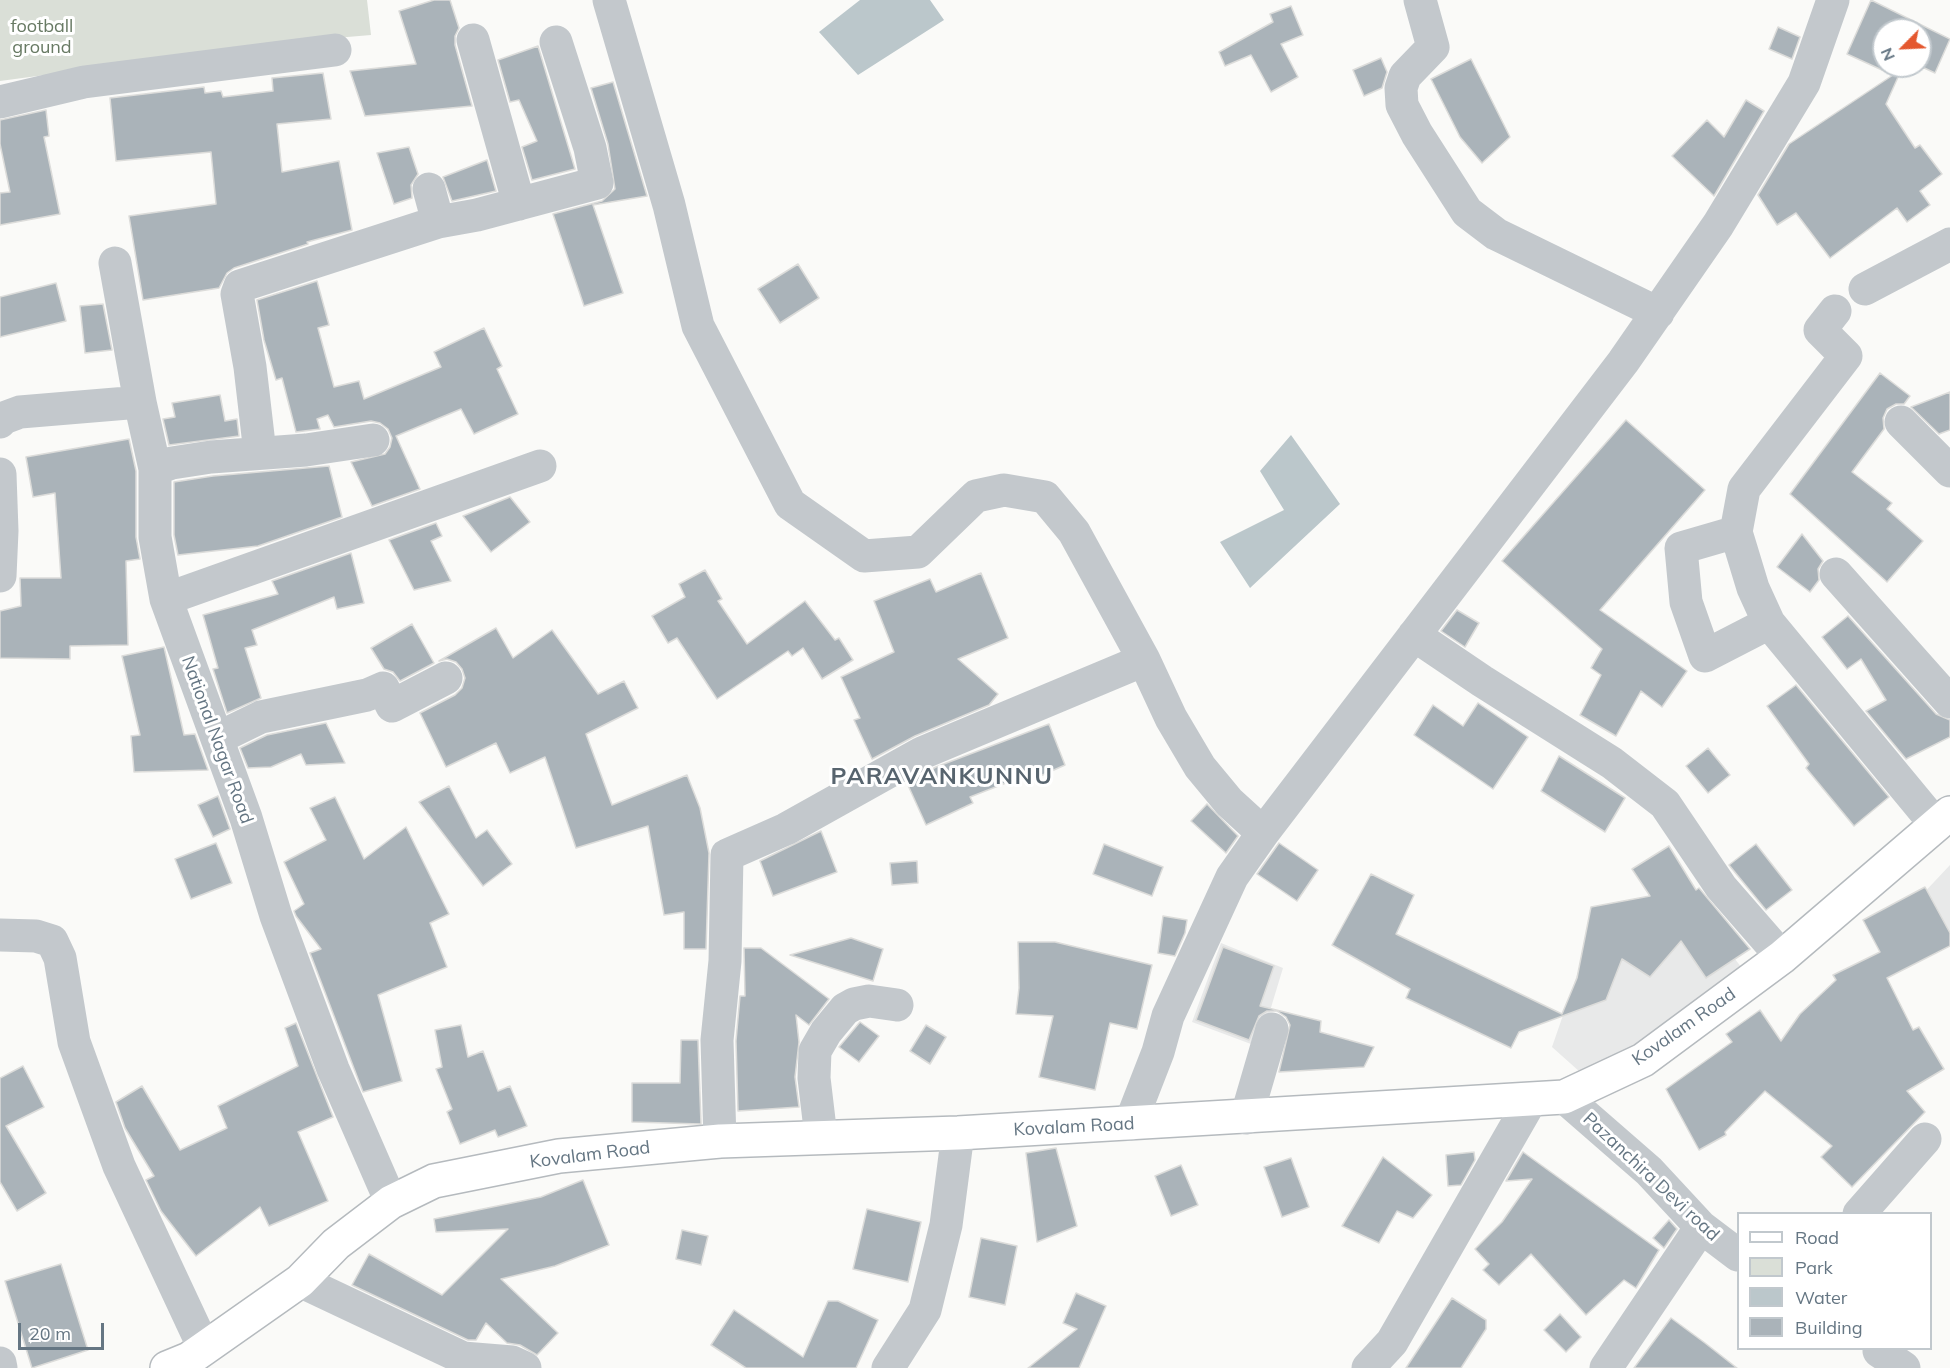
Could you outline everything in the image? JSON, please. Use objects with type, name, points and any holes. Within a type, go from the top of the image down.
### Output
[{"type":"main road","name":"Kovalam Road","points":[[167,1368],[189,1359],[300,1281],[336,1244],[391,1203],[434,1181],[559,1156],[720,1141],[958,1133],[1246,1118],[1564,1097],[1643,1060],[1782,957],[1943,819]]},
{"type":"street","points":[[609,0],[669,205],[698,326],[790,504],[864,556],[918,552],[976,496],[1004,490],[1045,497],[1074,532],[1144,660],[1171,718],[1200,767],[1229,802],[1263,833]]},
{"type":"street","points":[[1420,0],[1433,46],[1405,76],[1401,88],[1402,105],[1417,134],[1467,212],[1496,234],[1658,313]]},
{"type":"street","points":[[1130,1124],[1158,1052],[1168,1016],[1232,877],[1263,833],[1623,363],[1658,313],[1718,225],[1804,82],[1833,0]]},
{"type":"street","points":[[473,40],[519,204]]},
{"type":"street","points":[[260,453],[250,367],[237,294],[240,286],[438,222],[519,204],[597,183],[590,148],[556,42]]},
{"type":"street","points":[[0,102],[84,82],[335,50]]},
{"type":"street","points":[[429,189],[438,222]]},
{"type":"street","points":[[1865,289],[1950,243]]},
{"type":"street","name":"National Nagar Road","points":[[116,263],[140,402],[155,469],[155,537],[166,599],[246,818],[276,916],[333,1069],[391,1203]]},
{"type":"street","points":[[1835,311],[1820,330],[1846,356],[1744,489],[1736,532],[1753,588],[1769,623],[1943,819]]},
{"type":"street","points":[[0,420],[20,412],[140,402]]},
{"type":"street","points":[[1901,422],[1950,471]]},
{"type":"street","points":[[155,469],[172,463],[211,457],[306,450],[373,440]]},
{"type":"street","points":[[166,599],[540,466]]},
{"type":"street","points":[[0,474],[2,531],[0,576]]},
{"type":"street","points":[[1736,532],[1681,548],[1686,602],[1705,656],[1769,623]]},
{"type":"street","points":[[1836,574],[1950,702]]},
{"type":"street","points":[[1414,635],[1612,763],[1665,804],[1721,887],[1782,957]]},
{"type":"street","points":[[720,1141],[717,1040],[725,961],[727,855],[786,829],[922,753],[1144,660]]},
{"type":"street","points":[[218,738],[261,717],[367,695],[383,688],[392,706],[446,678]]},
{"type":"street","points":[[0,935],[36,936],[52,941],[60,958],[74,1042],[116,1156],[204,1348]]},
{"type":"street","points":[[821,1137],[814,1078],[815,1052],[820,1042],[845,1009],[854,1004],[869,1001],[897,1005]]},
{"type":"street","points":[[1246,1118],[1272,1029]]},
{"type":"street","name":"Pazanchira Devi road","points":[[1564,1097],[1648,1171],[1701,1227],[1737,1254]]},
{"type":"street","points":[[1368,1368],[1392,1342],[1531,1100]]},
{"type":"street","points":[[888,1368],[925,1310],[946,1225],[958,1133]]},
{"type":"street","points":[[1862,1212],[1925,1139]]},
{"type":"street","points":[[1606,1368],[1701,1227]]},
{"type":"street","points":[[300,1281],[463,1358],[482,1364],[512,1362],[525,1368]]},
{"type":"street","points":[[0,1363],[1,1368]]},
{"type":"shaded area","points":[[1950,865],[1950,941],[1919,898]]},
{"type":"shaded area","points":[[1694,906],[1745,972],[1639,1046],[1580,1072],[1552,1047],[1579,969]]},
{"type":"shaded area","points":[[1221,943],[1283,968],[1259,1047],[1192,1022]]},
{"type":"green space","name":"football ground","points":[[0,0],[367,0],[371,35],[300,41],[0,81]]},
{"type":"water","points":[[860,0],[930,0],[944,20],[858,75],[819,32]]},
{"type":"water","points":[[1291,435],[1340,504],[1250,588],[1220,542],[1284,510],[1260,471]]},
{"type":"building","points":[[434,0],[450,0],[459,28],[455,36],[455,45],[472,106],[365,116],[350,71],[416,64],[399,11]]},
{"type":"building","points":[[1871,0],[1907,18],[1872,18],[1872,65],[1847,54]]},
{"type":"building","points":[[1291,6],[1303,35],[1281,44],[1298,77],[1271,92],[1251,55],[1225,66],[1219,52],[1273,22],[1270,14]]},
{"type":"building","points":[[1778,27],[1800,37],[1792,59],[1769,49]]},
{"type":"building","points":[[1932,30],[1950,39],[1935,73],[1932,72]]},
{"type":"building","points":[[538,46],[575,169],[532,180],[522,147],[537,141],[519,100],[510,102],[498,60]]},
{"type":"building","points":[[1381,58],[1387,72],[1382,88],[1364,96],[1353,70]]},
{"type":"building","points":[[1471,59],[1510,137],[1482,163],[1460,137],[1431,79]]},
{"type":"building","points":[[323,73],[331,119],[277,124],[282,172],[339,161],[352,230],[307,242],[308,244],[234,268],[227,273],[219,288],[143,300],[129,216],[216,204],[211,152],[116,161],[110,98],[204,87],[205,93],[221,91],[223,97],[273,91],[272,78]]},
{"type":"building","points":[[1888,78],[1898,78],[1886,104],[1915,148],[1920,145],[1942,174],[1920,191],[1930,205],[1907,222],[1897,208],[1830,258],[1796,213],[1777,225],[1758,195],[1789,144]]},
{"type":"building","points":[[613,82],[647,196],[593,205],[623,293],[584,306],[553,214],[602,201],[615,189],[608,144],[591,88]]},
{"type":"building","points":[[1746,100],[1764,111],[1714,196],[1672,156],[1707,120],[1724,137]]},
{"type":"building","points":[[46,110],[49,136],[44,137],[60,214],[0,225],[0,193],[10,192],[0,144],[0,120]]},
{"type":"building","points":[[409,147],[418,174],[411,185],[412,198],[394,204],[377,153]]},
{"type":"building","points":[[487,160],[496,191],[452,201],[443,177]]},
{"type":"building","points":[[798,264],[819,298],[780,323],[758,289]]},
{"type":"building","points":[[317,281],[329,325],[318,328],[334,387],[359,381],[364,399],[441,367],[434,352],[484,328],[502,366],[497,369],[518,414],[474,434],[461,409],[396,436],[420,489],[372,506],[351,462],[385,454],[392,438],[388,429],[380,423],[371,421],[334,427],[328,415],[317,419],[320,429],[296,432],[282,378],[276,380],[264,340],[257,300]]},
{"type":"building","points":[[56,283],[66,321],[0,337],[0,297]]},
{"type":"building","points":[[103,304],[112,350],[85,353],[80,306]]},
{"type":"building","points":[[1880,373],[1910,396],[1904,404],[1896,404],[1887,409],[1883,418],[1884,429],[1852,472],[1892,503],[1887,509],[1923,541],[1887,582],[1790,494]]},
{"type":"building","points":[[1950,392],[1950,430],[1939,434],[1911,407]]},
{"type":"building","points":[[220,395],[225,421],[237,419],[239,436],[169,445],[163,419],[175,417],[172,403]]},
{"type":"building","points":[[1626,420],[1705,490],[1600,610],[1687,671],[1662,707],[1641,691],[1616,736],[1580,715],[1601,675],[1591,668],[1602,649],[1502,561]]},
{"type":"building","points":[[129,439],[136,471],[136,537],[140,559],[126,561],[128,645],[70,646],[70,659],[0,658],[0,611],[21,606],[20,578],[61,578],[55,493],[33,497],[26,457]]},
{"type":"building","points":[[329,466],[342,517],[258,546],[178,555],[174,535],[174,482],[213,476]]},
{"type":"building","points":[[510,497],[530,522],[491,552],[463,516]]},
{"type":"building","points":[[436,523],[442,536],[431,541],[451,581],[414,590],[389,540]]},
{"type":"building","points":[[1802,534],[1823,561],[1818,569],[1819,580],[1810,592],[1777,567]]},
{"type":"building","points":[[351,553],[364,603],[337,609],[334,597],[252,630],[257,645],[245,648],[261,698],[227,713],[213,669],[218,668],[203,615],[278,594],[272,581]]},
{"type":"building","points":[[705,570],[722,599],[718,601],[747,644],[805,601],[835,640],[839,638],[853,660],[822,679],[803,648],[792,656],[788,651],[717,699],[677,638],[668,643],[652,616],[685,597],[679,584]]},
{"type":"building","points":[[981,573],[1008,638],[958,659],[998,694],[989,705],[915,736],[872,759],[854,720],[860,718],[841,677],[894,652],[874,601],[930,579],[936,592]]},
{"type":"building","points":[[1457,610],[1479,623],[1465,647],[1441,631]]},
{"type":"building","points":[[1848,616],[1936,714],[1950,720],[1950,737],[1906,759],[1866,711],[1886,700],[1861,659],[1847,669],[1822,637]]},
{"type":"building","points":[[412,624],[434,663],[400,681],[393,672],[384,669],[371,648]]},
{"type":"building","points":[[496,628],[513,658],[552,630],[598,694],[624,681],[638,708],[586,734],[612,805],[687,775],[700,808],[709,853],[706,949],[684,949],[684,912],[664,915],[648,826],[576,848],[545,757],[510,773],[496,743],[446,767],[420,713],[455,695],[462,688],[465,678],[462,669],[456,662],[447,659],[439,661]]},
{"type":"building","points":[[164,647],[184,735],[195,734],[208,770],[134,772],[131,736],[140,735],[122,656]]},
{"type":"building","points":[[1796,685],[1889,797],[1854,826],[1806,768],[1809,764],[1767,706]]},
{"type":"building","points":[[1478,703],[1528,737],[1493,789],[1414,735],[1433,705],[1463,726]]},
{"type":"building","points":[[326,723],[345,763],[306,765],[301,754],[271,767],[248,768],[240,748],[267,735]]},
{"type":"building","points":[[1049,724],[1065,765],[1036,778],[1034,772],[970,797],[973,803],[926,825],[907,783],[936,767]]},
{"type":"building","points":[[1708,748],[1730,775],[1708,793],[1686,766]]},
{"type":"building","points":[[1559,756],[1625,798],[1605,832],[1541,791]]},
{"type":"building","points":[[449,786],[476,838],[487,830],[512,864],[483,886],[419,802]]},
{"type":"building","points":[[218,796],[230,829],[213,837],[198,805]]},
{"type":"building","points":[[335,797],[364,859],[406,827],[449,914],[430,923],[447,967],[378,995],[402,1081],[363,1092],[310,953],[321,949],[296,916],[294,911],[304,904],[284,862],[326,840],[310,808]]},
{"type":"building","points":[[1207,804],[1238,836],[1226,853],[1191,821]]},
{"type":"building","points":[[821,831],[837,872],[773,896],[760,861]]},
{"type":"building","points":[[216,843],[232,883],[191,899],[175,859]]},
{"type":"building","points":[[1279,843],[1318,870],[1297,901],[1257,874]]},
{"type":"building","points":[[1104,844],[1163,867],[1152,896],[1093,874]]},
{"type":"building","points":[[1756,844],[1792,890],[1766,910],[1729,865]]},
{"type":"building","points":[[1669,846],[1696,890],[1699,888],[1750,949],[1706,978],[1681,941],[1650,977],[1622,959],[1606,1000],[1519,1032],[1511,1048],[1406,998],[1410,989],[1332,945],[1371,874],[1414,895],[1396,934],[1562,1014],[1577,978],[1591,907],[1650,896],[1632,869]]},
{"type":"building","points":[[917,861],[918,883],[892,885],[890,863]]},
{"type":"building","points":[[1925,887],[1950,933],[1950,946],[1887,978],[1913,1030],[1919,1027],[1944,1069],[1907,1091],[1925,1112],[1852,1187],[1821,1157],[1832,1146],[1765,1091],[1725,1132],[1726,1135],[1699,1150],[1666,1089],[1732,1042],[1726,1034],[1760,1010],[1781,1041],[1800,1014],[1836,980],[1833,975],[1880,952],[1863,920]]},
{"type":"building","points":[[1163,916],[1187,920],[1185,933],[1175,956],[1158,953]]},
{"type":"building","points":[[851,938],[883,949],[873,981],[790,955]]},
{"type":"building","points":[[1018,942],[1055,942],[1152,965],[1137,1029],[1110,1023],[1095,1090],[1039,1077],[1053,1016],[1016,1014],[1019,988]]},
{"type":"building","points":[[1223,947],[1274,966],[1260,1006],[1321,1021],[1320,1032],[1374,1047],[1364,1067],[1279,1072],[1290,1025],[1286,1017],[1277,1011],[1267,1011],[1259,1016],[1249,1040],[1196,1020]]},
{"type":"building","points":[[744,948],[761,948],[829,999],[809,1025],[796,1015],[799,1042],[795,1077],[799,1107],[738,1111],[736,1041],[740,996],[745,996]]},
{"type":"building","points":[[860,1022],[879,1036],[859,1062],[839,1047]]},
{"type":"building","points":[[296,1023],[333,1117],[298,1132],[328,1201],[269,1226],[260,1207],[196,1256],[161,1211],[146,1180],[154,1176],[125,1128],[116,1102],[142,1086],[180,1150],[227,1128],[218,1106],[298,1066],[285,1028]]},
{"type":"building","points":[[461,1025],[468,1057],[483,1051],[498,1091],[510,1086],[527,1126],[498,1137],[495,1130],[460,1144],[447,1112],[452,1109],[436,1069],[442,1067],[435,1030]]},
{"type":"building","points":[[926,1025],[946,1037],[930,1064],[910,1051]]},
{"type":"building","points":[[681,1040],[698,1040],[701,1124],[632,1122],[632,1083],[680,1083]]},
{"type":"building","points":[[23,1066],[44,1107],[6,1126],[46,1193],[17,1211],[0,1182],[0,1078]]},
{"type":"building","points":[[1056,1148],[1077,1226],[1037,1242],[1026,1153]]},
{"type":"building","points":[[1474,1152],[1475,1160],[1461,1185],[1448,1186],[1446,1155]]},
{"type":"building","points":[[1523,1152],[1659,1250],[1636,1288],[1624,1280],[1586,1315],[1531,1254],[1499,1285],[1483,1270],[1489,1264],[1475,1249],[1502,1222],[1532,1179],[1506,1181]]},
{"type":"building","points":[[1383,1157],[1432,1195],[1413,1218],[1397,1211],[1379,1243],[1342,1226]]},
{"type":"building","points":[[1291,1158],[1309,1207],[1282,1217],[1264,1167]]},
{"type":"building","points":[[1181,1165],[1198,1205],[1171,1216],[1155,1176]]},
{"type":"building","points":[[583,1180],[609,1245],[555,1266],[501,1279],[558,1333],[537,1355],[520,1345],[507,1343],[486,1323],[476,1340],[468,1340],[352,1285],[369,1254],[442,1295],[508,1229],[436,1232],[434,1219],[541,1197]]},
{"type":"building","points":[[867,1209],[921,1222],[908,1282],[853,1269]]},
{"type":"building","points":[[1669,1220],[1677,1229],[1664,1248],[1653,1238]]},
{"type":"building","points":[[682,1230],[708,1236],[701,1265],[676,1259]]},
{"type":"building","points":[[981,1238],[1017,1246],[1005,1305],[969,1297]]},
{"type":"building","points":[[61,1264],[88,1350],[32,1368],[5,1281]]},
{"type":"building","points":[[1076,1293],[1106,1306],[1079,1368],[1028,1368],[1077,1329],[1063,1323]]},
{"type":"building","points":[[1452,1298],[1486,1320],[1486,1329],[1461,1368],[1406,1368]]},
{"type":"building","points":[[828,1301],[838,1301],[878,1320],[856,1368],[746,1368],[711,1345],[734,1310],[803,1357]]},
{"type":"building","points":[[1560,1314],[1581,1337],[1566,1352],[1544,1330]]},
{"type":"building","points":[[1671,1318],[1705,1343],[1737,1368],[1634,1368]]},
{"type":"district","name":"PARAVANKUNNU","points":[[942,777]]}]
